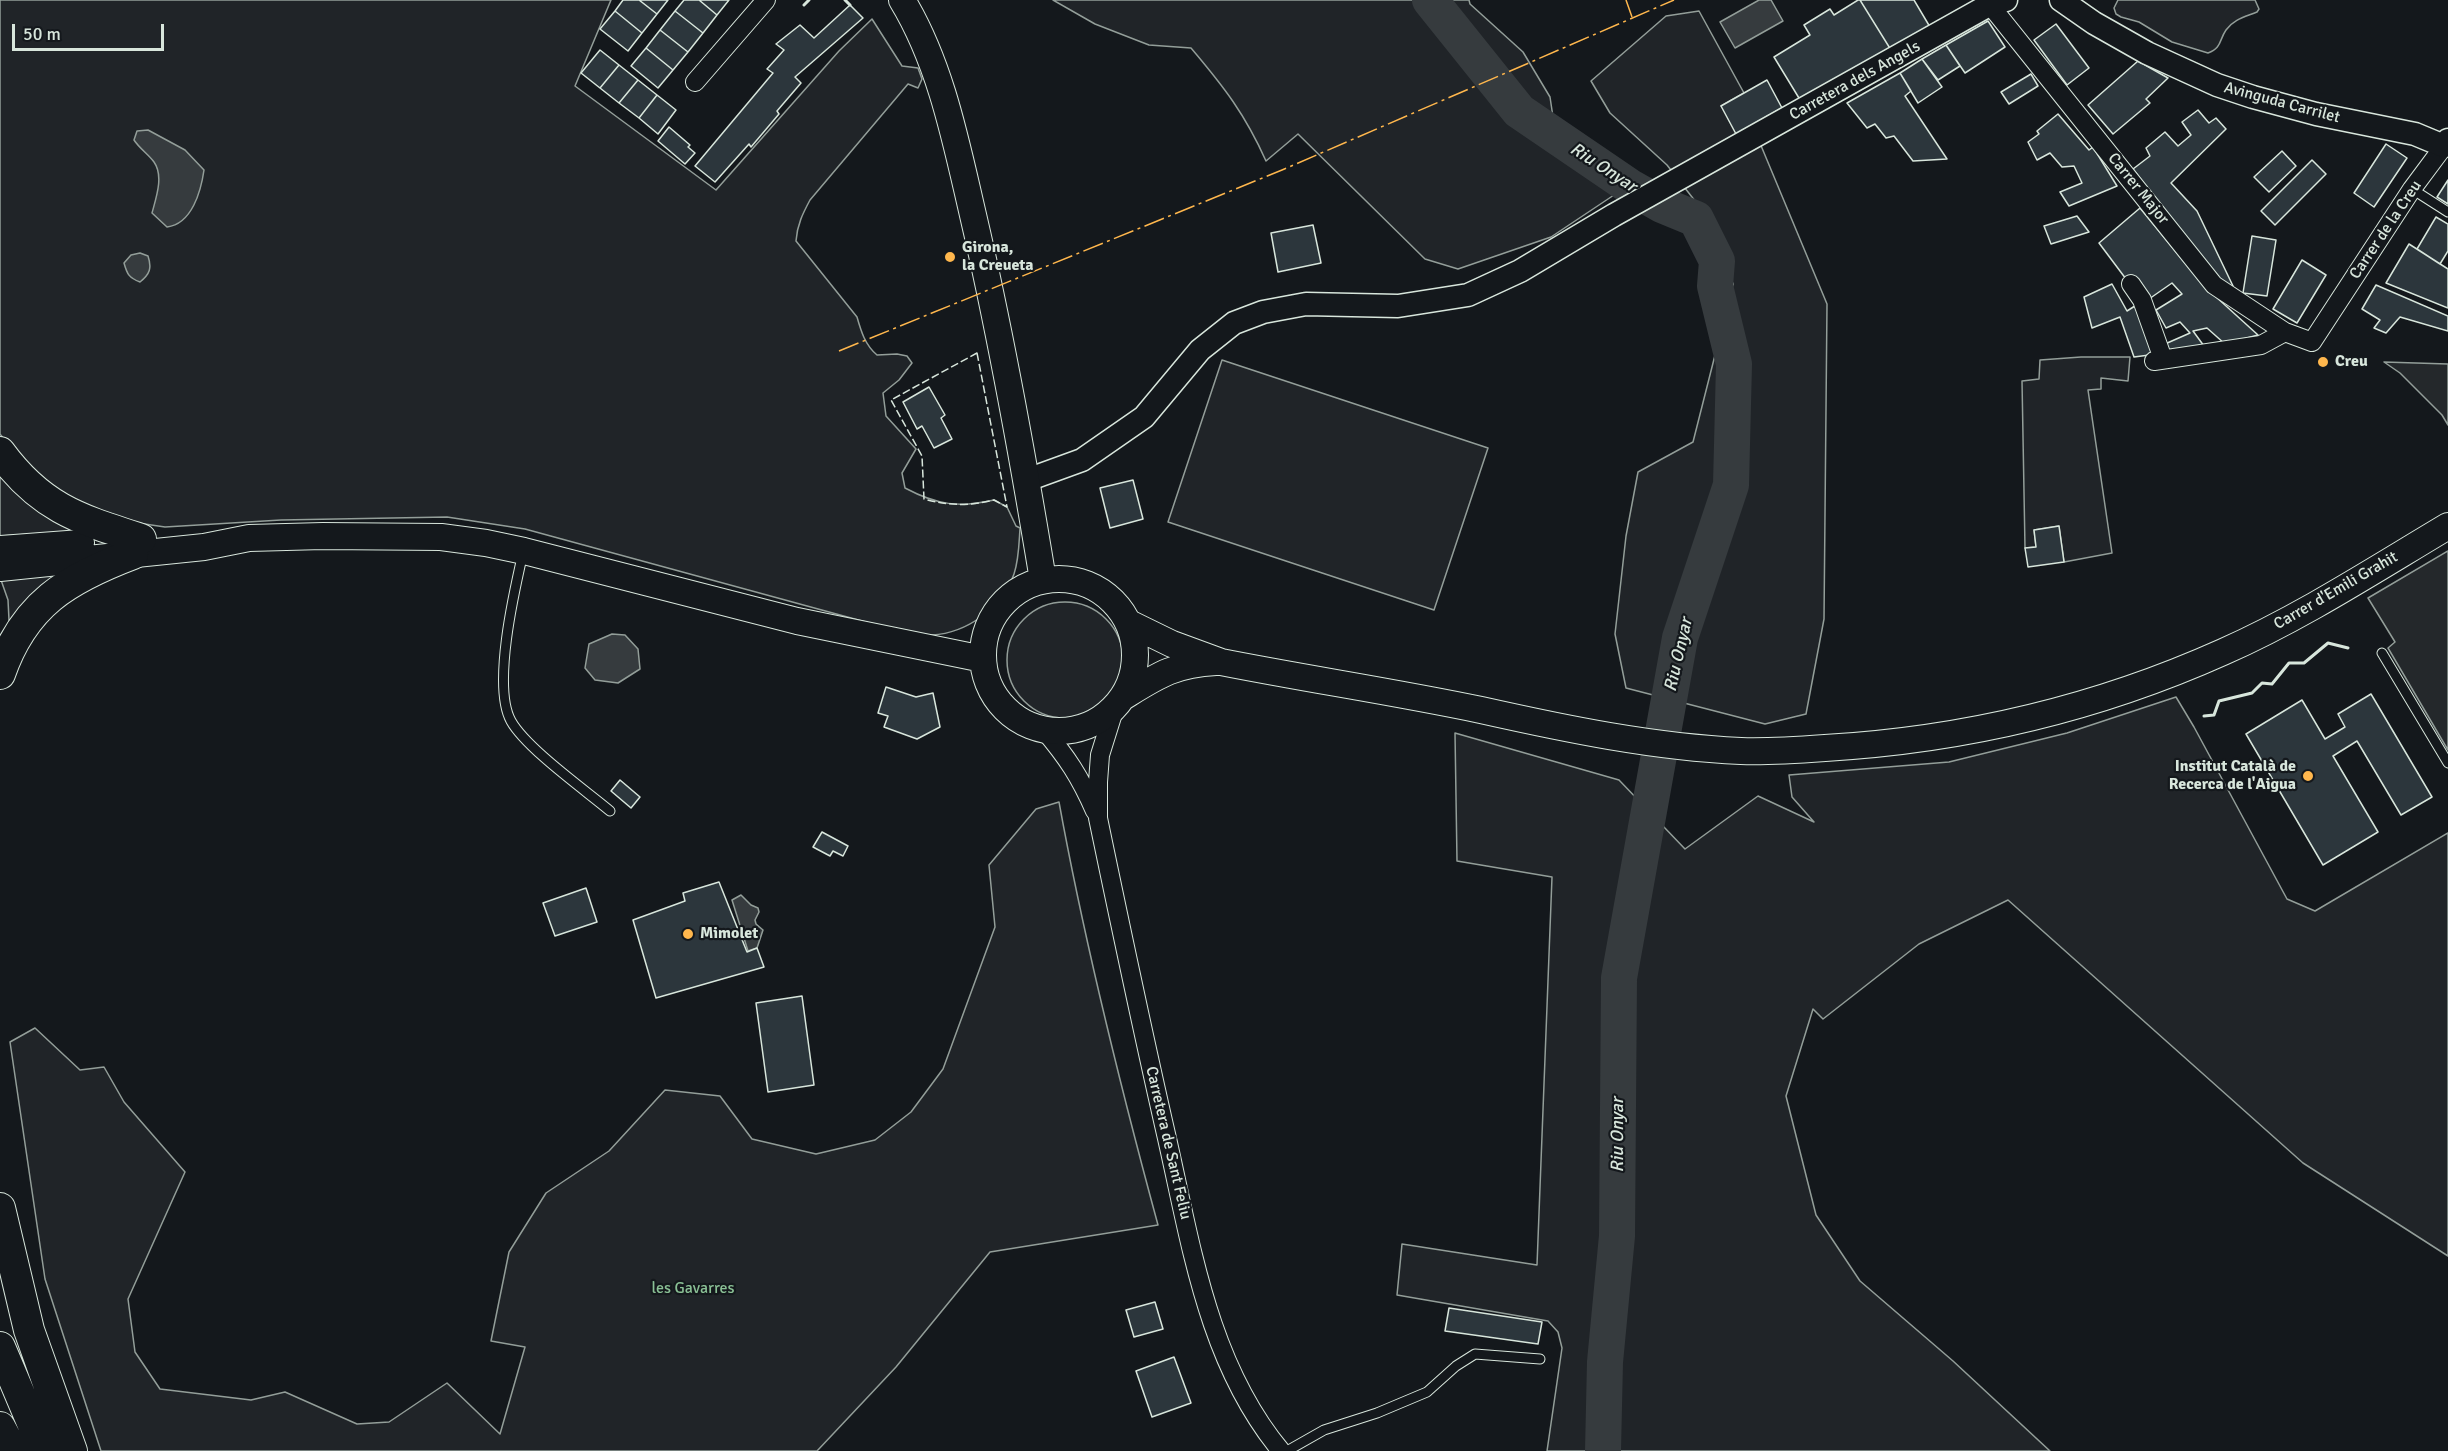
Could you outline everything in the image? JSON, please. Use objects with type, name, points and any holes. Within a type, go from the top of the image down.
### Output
[{"type":"highway","points":[[0,452],[27,483],[52,503],[137,546]]},
{"type":"highway","points":[[0,674],[22,628],[43,603],[57,590],[83,574],[137,546]]},
{"type":"highway","points":[[0,1208],[29,1330],[72,1451]]},
{"type":"highway","points":[[0,1347],[44,1451]]},
{"type":"highway","points":[[0,1427],[13,1451]]},
{"type":"main road","points":[[902,0],[913,18],[934,72],[955,137],[984,264],[1027,480],[1043,580]]},
{"type":"main road","name":"Carrer d'Emili Grahit","points":[[1221,662],[1479,710],[1534,723],[1678,746],[1756,751],[1882,744],[1980,729],[2093,701],[2160,678],[2223,652],[2294,616],[2448,526]]},
{"type":"main road","points":[[0,549],[204,547],[249,538],[386,535],[441,537],[524,551],[797,621],[983,659]]},
{"type":"main road","points":[[0,568],[137,546]]},
{"type":"main road","points":[[1119,702],[1131,680],[1135,660],[1134,641],[1129,623],[1114,602],[1093,586],[1068,579],[1043,580],[1020,589],[998,608],[985,635],[983,659],[988,682],[1000,703],[1019,720],[1043,729],[1082,728],[1105,716],[1119,702],[1166,671],[1192,663],[1221,662]]},
{"type":"main road","points":[[1129,623],[1172,644],[1221,662]]},
{"type":"street","points":[[695,82],[766,0]]},
{"type":"street","name":"Avinguda Carrilet","points":[[2061,0],[2094,23],[2147,53],[2217,85],[2316,114],[2415,134]]},
{"type":"street","name":"Carretera dels Angels","points":[[1027,480],[1082,460],[1144,417],[1200,350],[1234,323],[1263,312],[1306,304],[1398,306],[1468,295],[1520,271],[1582,233],[1994,2]]},
{"type":"street","name":"Carrer Major","points":[[1994,2],[2214,285],[2285,332],[2312,342]]},
{"type":"street","name":"Carrer de la Creu","points":[[2312,342],[2412,189],[2447,144],[2415,134]]},
{"type":"street","points":[[2131,284],[2142,300],[2159,360],[2262,345],[2285,332]]},
{"type":"street","name":"Carretera de Sant Feliu","points":[[1098,818],[1101,755],[1119,702]]},
{"type":"street","name":"Carretera de Sant Feliu","points":[[1043,729],[1068,758],[1083,783],[1098,818],[1158,1097],[1209,1313],[1225,1359],[1236,1381],[1260,1423],[1281,1451]]},
{"type":"lane","points":[[2412,189],[2448,212]]},
{"type":"lane","points":[[524,551],[512,600],[502,692],[511,721],[526,740],[610,811]]},
{"type":"lane","points":[[2382,653],[2448,763]]},
{"type":"lane","points":[[1287,1451],[1324,1430],[1377,1413],[1427,1392],[1456,1366],[1475,1354],[1540,1359]]},
{"type":"green space","points":[[0,0],[611,0],[575,86],[716,190],[839,51],[872,19],[902,66],[918,68],[922,79],[918,88],[908,84],[810,200],[799,224],[796,241],[857,317],[869,347],[877,355],[907,356],[912,363],[899,380],[883,393],[886,416],[916,449],[902,473],[905,488],[927,498],[948,503],[970,504],[994,500],[1007,507],[1016,526],[1020,528],[1017,563],[1014,574],[1001,598],[982,617],[970,624],[945,633],[927,635],[895,630],[525,529],[447,517],[281,520],[165,527],[104,518],[30,473],[0,434]]},
{"type":"green space","points":[[1053,0],[1469,0],[1470,4],[1523,52],[1550,97],[1559,157],[1617,193],[1551,237],[1458,269],[1425,259],[1298,134],[1266,161],[1233,101],[1191,48],[1149,45],[1095,24]]},
{"type":"green space","points":[[2118,0],[2255,0],[2259,9],[2233,23],[2226,30],[2218,46],[2208,53],[2172,42],[2139,22],[2121,17],[2116,14],[2114,8]]},
{"type":"green space","points":[[1699,11],[1744,93],[1721,106],[1757,136],[1827,304],[1824,619],[1806,714],[1765,724],[1626,688],[1615,634],[1626,536],[1638,472],[1693,442],[1733,284],[1713,224],[1667,165],[1610,113],[1591,81],[1666,16]]},
{"type":"green space","points":[[2130,357],[2128,381],[2101,378],[2101,389],[2088,390],[2112,553],[2064,562],[2059,526],[2034,530],[2036,547],[2025,548],[2022,381],[2039,379],[2040,360]]},
{"type":"green space","points":[[1222,360],[1488,448],[1434,610],[1168,522]]},
{"type":"green space","points":[[0,470],[80,531],[0,536]]},
{"type":"green space","points":[[61,571],[11,622],[9,620],[8,600],[1,580]]},
{"type":"green space","points":[[1065,602],[1087,607],[1106,619],[1118,638],[1123,660],[1118,682],[1106,701],[1087,713],[1065,718],[1043,713],[1024,701],[1012,682],[1007,660],[1012,638],[1024,619],[1043,607]]},
{"type":"green space","points":[[2176,697],[2287,899],[2315,911],[2448,833],[2448,1256],[2303,1163],[2008,900],[1919,944],[1823,1019],[1813,1009],[1786,1096],[1816,1215],[1860,1281],[1953,1361],[2050,1451],[1547,1451],[1562,1348],[1558,1332],[1548,1321],[1397,1295],[1402,1244],[1537,1265],[1552,877],[1457,861],[1455,733],[1619,780],[1685,849],[1758,796],[1814,822],[1792,797],[1789,775],[1949,762],[2067,733]]},
{"type":"green space","name":"les Gavarres","points":[[1059,802],[1104,1015],[1158,1225],[990,1252],[896,1367],[817,1451],[101,1451],[45,1279],[10,1042],[35,1028],[80,1070],[104,1067],[124,1102],[185,1172],[128,1299],[135,1352],[160,1389],[251,1400],[285,1392],[357,1424],[389,1422],[447,1383],[500,1434],[525,1347],[491,1341],[509,1252],[546,1193],[609,1151],[665,1090],[720,1096],[752,1139],[816,1154],[875,1140],[911,1112],[943,1069],[995,927],[989,865],[1036,809]]},
{"type":"shaded area","points":[[1759,0],[1771,0],[1783,21],[1735,48],[1720,22]]},
{"type":"shaded area","points":[[148,130],[185,150],[204,170],[194,205],[183,220],[176,225],[167,227],[152,213],[159,180],[157,168],[152,159],[134,140],[137,131]]},
{"type":"shaded area","points":[[140,253],[148,256],[150,267],[140,282],[129,275],[124,263],[131,255]]},
{"type":"shaded area","points":[[2384,362],[2448,364],[2448,425],[2442,415],[2400,373]]},
{"type":"shaded area","points":[[2448,551],[2448,750],[2388,648],[2395,642],[2368,598]]},
{"type":"shaded area","points":[[612,634],[625,635],[638,649],[640,669],[618,683],[595,680],[585,668],[589,644]]},
{"type":"shaded area","points":[[741,895],[751,905],[758,908],[759,912],[755,920],[763,930],[757,948],[748,951],[732,900]]},
{"type":"building","points":[[623,0],[639,0],[657,14],[642,33],[615,11]]},
{"type":"building","points":[[639,0],[668,0],[657,14]]},
{"type":"building","points":[[684,0],[699,0],[717,15],[703,33],[675,11]]},
{"type":"building","points":[[699,0],[729,0],[717,15]]},
{"type":"building","points":[[1858,0],[1891,50],[1802,103],[1774,57],[1810,35],[1804,25],[1830,9],[1834,15]]},
{"type":"building","points":[[1860,0],[1914,0],[1930,27],[1891,50]]},
{"type":"building","points":[[850,5],[863,18],[795,77],[801,83],[751,147],[749,144],[715,182],[695,166],[773,73],[767,69],[784,50],[776,44],[800,25],[814,38]]},
{"type":"building","points":[[615,11],[642,33],[628,51],[600,29]]},
{"type":"building","points":[[675,11],[703,33],[688,52],[660,30]]},
{"type":"building","points":[[1988,21],[2005,47],[1965,73],[1946,45]]},
{"type":"building","points":[[2056,24],[2089,68],[2067,85],[2034,40]]},
{"type":"building","points":[[660,30],[688,52],[673,70],[646,48]]},
{"type":"building","points":[[1946,45],[1960,66],[1938,80],[1922,59]]},
{"type":"building","points":[[646,48],[673,70],[658,88],[631,66]]},
{"type":"building","points":[[600,50],[619,65],[600,88],[581,73]]},
{"type":"building","points":[[1922,59],[1942,87],[1918,103],[1900,73]]},
{"type":"building","points":[[2138,61],[2168,78],[2146,99],[2150,103],[2113,134],[2088,105]]},
{"type":"building","points":[[619,65],[638,80],[619,103],[600,88]]},
{"type":"building","points":[[1900,73],[1911,91],[1905,96],[1947,159],[1913,161],[1894,136],[1886,138],[1875,124],[1867,128],[1847,103]]},
{"type":"building","points":[[2031,74],[2038,86],[2009,104],[2001,92]]},
{"type":"building","points":[[638,80],[657,95],[639,118],[619,103]]},
{"type":"building","points":[[1767,80],[1782,108],[1736,134],[1721,106]]},
{"type":"building","points":[[657,95],[676,110],[658,134],[639,118]]},
{"type":"building","points":[[2198,110],[2209,123],[2216,118],[2226,129],[2171,183],[2197,211],[2233,286],[2228,289],[2133,169],[2150,156],[2146,148],[2165,132],[2178,146],[2191,135],[2182,122]]},
{"type":"building","points":[[2058,114],[2089,150],[2093,147],[2117,186],[2069,206],[2060,192],[2082,183],[2074,166],[2062,167],[2050,153],[2037,160],[2028,142],[2039,134],[2037,131]]},
{"type":"building","points":[[669,127],[690,145],[688,147],[695,153],[685,164],[658,141]]},
{"type":"building","points":[[2386,144],[2407,158],[2374,207],[2354,193]]},
{"type":"building","points":[[2282,151],[2296,166],[2269,192],[2254,177]]},
{"type":"building","points":[[2312,160],[2326,174],[2275,225],[2261,211]]},
{"type":"building","points":[[2448,180],[2448,204],[2437,197]]},
{"type":"building","points":[[2140,208],[2204,286],[2258,335],[2225,344],[2207,328],[2193,331],[2204,346],[2169,354],[2165,344],[2190,333],[2180,322],[2166,328],[2156,310],[2182,294],[2172,283],[2149,299],[2129,283],[2099,243]]},
{"type":"building","points":[[2077,216],[2089,232],[2051,244],[2044,226]]},
{"type":"building","points":[[2436,217],[2448,224],[2448,251],[2440,264],[2417,249]]},
{"type":"building","points":[[1313,225],[1321,263],[1278,272],[1271,233]]},
{"type":"building","points":[[2252,236],[2276,240],[2267,296],[2243,293]]},
{"type":"building","points":[[2409,244],[2448,269],[2448,308],[2386,283]]},
{"type":"building","points":[[2302,260],[2326,275],[2297,323],[2273,309]]},
{"type":"building","points":[[2112,284],[2127,311],[2138,304],[2157,354],[2134,357],[2120,317],[2092,328],[2084,297]]},
{"type":"building","points":[[2376,285],[2448,316],[2448,331],[2400,317],[2386,333],[2374,328],[2380,320],[2362,309]]},
{"type":"building","points":[[929,387],[945,415],[941,418],[952,439],[934,448],[922,426],[917,429],[903,402]]},
{"type":"building","points":[[1133,480],[1143,519],[1110,528],[1100,488]]},
{"type":"building","points":[[2059,526],[2064,562],[2028,567],[2025,548],[2036,547],[2034,530]]},
{"type":"building","points":[[886,687],[916,697],[933,693],[940,727],[917,739],[884,727],[888,716],[878,713]]},
{"type":"building","name":"Institut Català de Recerca de l'Aigua","points":[[2371,694],[2432,797],[2401,815],[2357,741],[2333,756],[2378,832],[2323,865],[2246,734],[2302,700],[2325,739],[2345,727],[2338,714]]},
{"type":"building","points":[[620,780],[640,797],[631,808],[611,791]]},
{"type":"building","points":[[822,832],[848,846],[843,856],[833,851],[830,856],[813,847]]},
{"type":"building","name":"Mimolet","points":[[719,882],[747,952],[757,948],[764,967],[656,998],[633,920],[685,901],[683,893]]},
{"type":"building","points":[[586,888],[597,922],[555,936],[543,903]]},
{"type":"building","points":[[802,996],[814,1085],[768,1092],[756,1003]]},
{"type":"building","points":[[1155,1302],[1163,1329],[1134,1337],[1126,1310]]},
{"type":"building","points":[[1449,1308],[1542,1322],[1538,1344],[1445,1331]]},
{"type":"building","points":[[1174,1357],[1191,1403],[1152,1417],[1136,1371]]},
{"type":"waterway","name":"Riu Onyar","points":[[1430,0],[1519,111],[1632,188],[1662,205],[1696,219],[1717,261],[1715,286],[1734,364],[1731,485],[1680,638],[1619,978],[1617,1236],[1605,1362],[1603,1451]]},
{"type":"fence","points":[[977,353],[1007,507],[994,500],[959,504],[924,499],[922,456],[891,400],[977,353]]},
{"type":"wall","points":[[804,5],[809,0]]},
{"type":"wall","points":[[845,0],[850,5]]},
{"type":"wall","points":[[2204,716],[2214,715],[2219,701],[2252,693],[2262,683],[2272,684],[2289,663],[2304,663],[2328,643],[2348,648]]},
{"type":"power","points":[[1626,0],[1632,17]]},
{"type":"power","points":[[839,351],[1282,170],[1674,0]]},
{"type":"place","name":"Girona, la Creueta","points":[[950,257]]},
{"type":"place","name":"Creu","points":[[2323,362]]},
{"type":"place","name":"Institut Català de Recerca de l'Aigua","points":[[2308,776]]},
{"type":"place","name":"Mimolet","points":[[688,934]]}]
